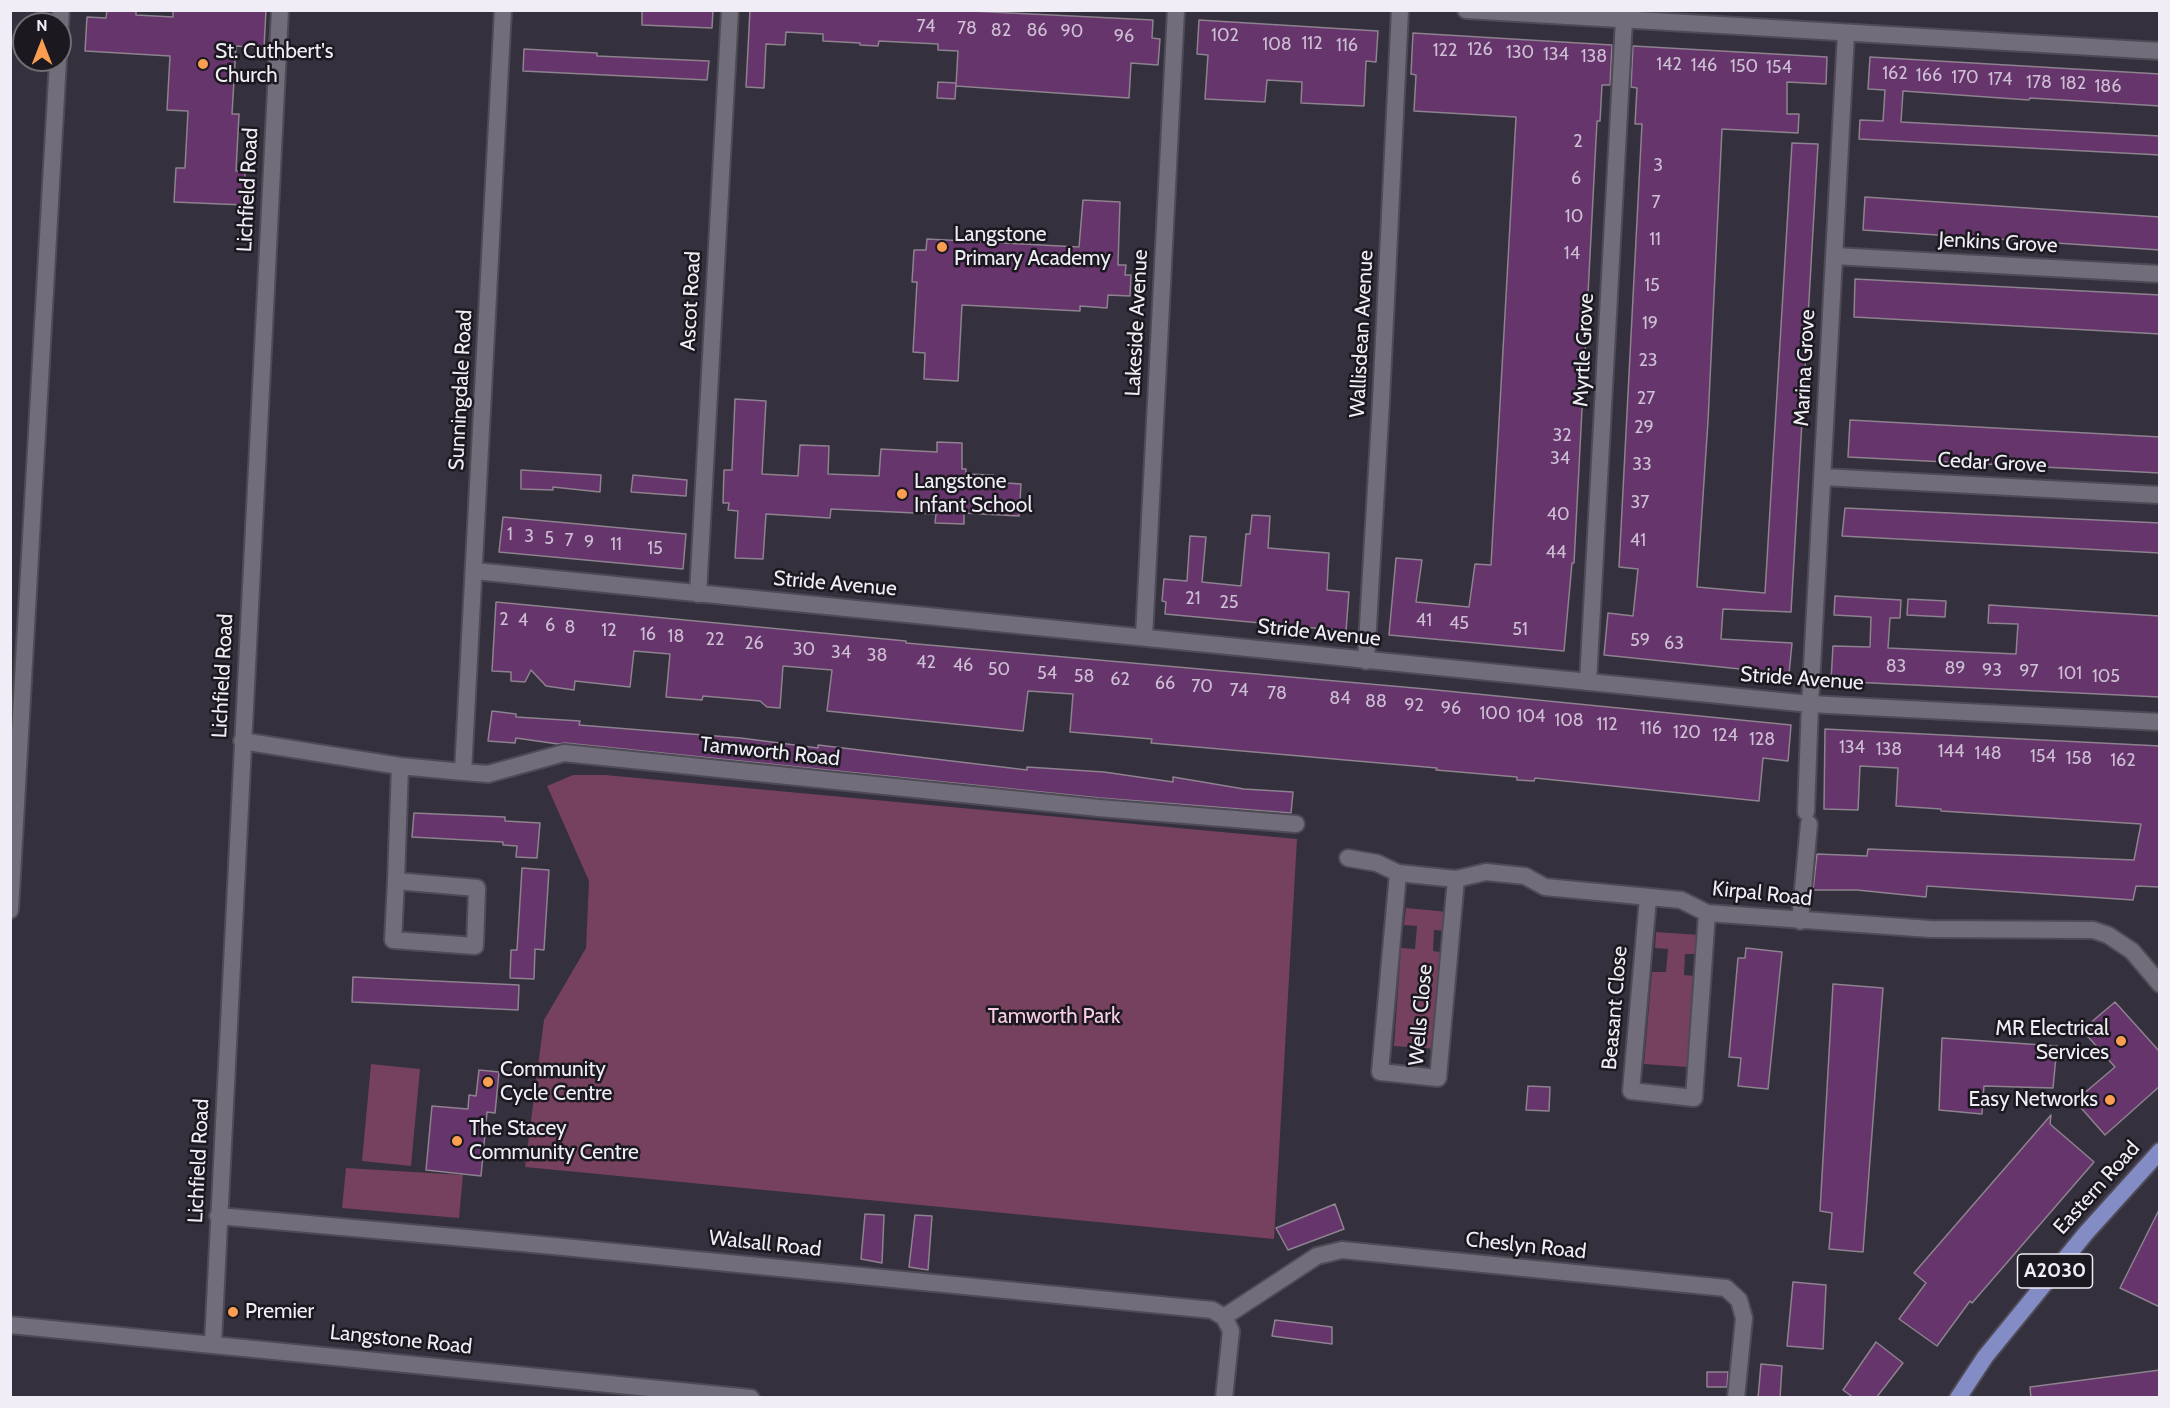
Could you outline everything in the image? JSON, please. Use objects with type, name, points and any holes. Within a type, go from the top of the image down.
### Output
[{"type":"main road","name":"Eastern Road","points":[[1958,1398],[1985,1357],[2086,1233],[2160,1151]]},
{"type":"street","name":"Lichfield Road","points":[[213,1343],[280,10]]},
{"type":"street","name":"Sunningdale Road","points":[[463,772],[503,10]]},
{"type":"street","name":"Ascot Road","points":[[698,594],[730,10]]},
{"type":"street","name":"Lakeside Avenue","points":[[1144,638],[1176,10]]},
{"type":"street","name":"Wallisdean Avenue","points":[[1366,661],[1400,10]]},
{"type":"street","points":[[1466,10],[2160,51]]},
{"type":"street","name":"Myrtle Grove","points":[[1588,682],[1624,20]]},
{"type":"street","name":"Marina Grove","points":[[1800,921],[1808,818],[1810,704],[1846,34]]},
{"type":"street","points":[[10,909],[57,72]]},
{"type":"street","name":"Jenkins Grove","points":[[1834,256],[2160,274]]},
{"type":"street","name":"Cedar Grove","points":[[1822,477],[2160,495]]},
{"type":"street","name":"Stride Avenue","points":[[475,571],[1810,704],[2160,722]]},
{"type":"street","name":"Tamworth Road","points":[[242,741],[400,766],[488,774],[564,753],[1099,807],[1296,824]]},
{"type":"street","points":[[396,881],[477,888],[476,946],[393,940],[400,766]]},
{"type":"street","name":"Kirpal Road","points":[[1348,858],[1377,863],[1398,873],[1456,879],[1486,872],[1525,876],[1545,887],[1681,900],[1707,913],[1930,929],[2093,930],[2108,935],[2132,951],[2160,984]]},
{"type":"street","name":"Wells Close","points":[[1398,873],[1380,1072],[1438,1078],[1456,879]]},
{"type":"street","name":"Beasant Close","points":[[1648,898],[1631,1091],[1694,1098],[1707,913]]},
{"type":"street","name":"Walsall Road","points":[[218,1216],[1212,1310],[1224,1317]]},
{"type":"street","name":"Cheslyn Road","points":[[1224,1317],[1317,1256],[1342,1250],[1726,1288],[1739,1300],[1744,1318],[1736,1398]]},
{"type":"street","points":[[1224,1317],[1231,1331],[1224,1398]]},
{"type":"street","name":"Langstone Road","points":[[10,1325],[213,1343],[751,1398]]},
{"type":"green space","name":"Tamworth Park","points":[[573,775],[605,775],[1297,839],[1274,1239],[525,1167],[544,1020],[586,948],[589,881],[547,786]]},
{"type":"green space","points":[[1406,908],[1449,912],[1448,931],[1434,930],[1433,951],[1445,953],[1438,1049],[1394,1046],[1401,948],[1415,949],[1417,926],[1404,925]]},
{"type":"green space","points":[[1656,932],[1700,935],[1698,954],[1685,954],[1684,975],[1695,976],[1688,1067],[1644,1064],[1652,972],[1666,972],[1668,949],[1655,948]]},
{"type":"green space","points":[[371,1064],[420,1069],[411,1166],[362,1161]]},
{"type":"green space","points":[[346,1168],[463,1175],[459,1218],[342,1208]]},
{"type":"building","points":[[107,10],[136,10],[136,15],[173,17],[173,10],[266,10],[264,48],[236,46],[232,114],[239,114],[236,171],[245,171],[244,205],[174,202],[176,168],[185,168],[188,111],[167,110],[170,56],[85,51],[87,17],[106,18]]},
{"type":"building","points":[[642,10],[713,10],[712,28],[642,25]]},
{"type":"building","points":[[750,10],[950,10],[1153,20],[1152,38],[1160,39],[1158,65],[1131,63],[1129,98],[956,86],[958,51],[938,50],[938,44],[879,41],[878,46],[860,45],[860,43],[823,41],[823,34],[786,32],[785,45],[766,44],[764,88],[746,87]]},
{"type":"building","points":[[1199,20],[1378,31],[1376,62],[1366,61],[1364,106],[1301,103],[1302,82],[1267,80],[1265,102],[1205,99],[1208,55],[1197,54]]},
{"type":"building","points":[[1413,33],[1612,45],[1610,85],[1602,85],[1600,121],[1597,121],[1574,563],[1572,563],[1564,651],[1389,635],[1396,558],[1422,560],[1416,602],[1469,607],[1475,564],[1491,565],[1516,117],[1414,111],[1416,75],[1411,74]]},
{"type":"building","points":[[1633,46],[1827,57],[1826,84],[1787,82],[1787,114],[1799,114],[1798,133],[1722,129],[1708,421],[1697,587],[1765,593],[1792,143],[1818,144],[1791,612],[1723,609],[1721,639],[1792,643],[1789,674],[1604,655],[1608,613],[1633,616],[1638,569],[1619,567],[1642,124],[1635,124],[1637,88],[1631,87]]},
{"type":"building","points":[[524,49],[597,53],[597,56],[709,61],[707,80],[523,71]]},
{"type":"building","points":[[1870,57],[2160,74],[2160,106],[1903,91],[1901,122],[2160,136],[2160,155],[1859,139],[1860,120],[1883,121],[1885,90],[1868,89]]},
{"type":"building","points":[[938,82],[956,83],[955,99],[937,98]]},
{"type":"building","points":[[1865,197],[2160,217],[2160,250],[1863,230]]},
{"type":"building","points":[[1083,200],[1120,202],[1118,265],[1126,265],[1125,275],[1131,275],[1130,296],[1108,295],[1107,308],[1080,306],[1080,311],[962,305],[958,381],[924,379],[925,353],[913,352],[917,282],[912,282],[914,250],[926,250],[927,239],[1079,247]]},
{"type":"building","points":[[1855,279],[2160,295],[2160,334],[1854,317]]},
{"type":"building","points":[[735,399],[766,401],[762,474],[798,476],[800,445],[829,446],[828,474],[879,476],[881,449],[937,452],[937,442],[962,443],[962,469],[966,469],[966,474],[993,475],[992,482],[1021,484],[1019,516],[964,513],[964,524],[935,523],[936,514],[831,509],[830,518],[766,514],[763,559],[735,558],[738,511],[728,510],[729,503],[723,503],[724,470],[732,470]]},
{"type":"building","points":[[1850,420],[2160,437],[2160,473],[1848,457]]},
{"type":"building","points":[[521,470],[601,475],[600,492],[553,487],[553,490],[521,489]]},
{"type":"building","points":[[633,475],[687,480],[686,496],[631,492]]},
{"type":"building","points":[[1845,508],[2160,523],[2160,553],[1842,536]]},
{"type":"building","points":[[1252,515],[1270,516],[1268,548],[1329,553],[1327,590],[1349,592],[1346,631],[1165,614],[1166,602],[1162,601],[1164,579],[1187,581],[1190,536],[1206,537],[1202,582],[1241,586],[1246,534],[1250,534]]},
{"type":"building","points":[[503,517],[686,534],[683,569],[499,552]]},
{"type":"building","points":[[1835,596],[1901,600],[1900,618],[1890,618],[1888,648],[2016,654],[2018,624],[1988,623],[1989,605],[2160,616],[2160,697],[1831,681],[1833,646],[1870,647],[1871,617],[1834,615]]},
{"type":"building","points":[[1908,599],[1946,601],[1945,617],[1907,615]]},
{"type":"building","points":[[496,602],[906,641],[906,643],[1426,689],[1791,725],[1788,761],[1763,758],[1759,801],[1535,778],[1534,781],[1517,780],[1517,777],[1436,770],[1437,768],[1151,743],[1152,739],[1070,732],[1073,694],[1028,691],[1023,731],[827,711],[832,670],[783,666],[780,708],[767,707],[760,701],[703,696],[702,700],[666,697],[670,654],[634,651],[630,687],[575,681],[574,690],[546,686],[531,670],[525,682],[511,681],[511,672],[492,671]]},
{"type":"building","points":[[492,711],[516,714],[516,717],[580,721],[579,725],[741,738],[818,748],[818,745],[1027,770],[1027,767],[1104,772],[1173,782],[1173,777],[1244,789],[1293,792],[1291,813],[1100,798],[516,738],[515,743],[488,741]]},
{"type":"building","points":[[1825,729],[2160,746],[2160,887],[2136,886],[2133,900],[1927,886],[1926,897],[1857,890],[1813,890],[1817,854],[1867,856],[1868,849],[2134,860],[2141,824],[1896,806],[1898,768],[1860,766],[1858,810],[1824,809]]},
{"type":"building","points":[[414,813],[505,817],[505,821],[540,823],[537,858],[516,857],[517,846],[503,845],[503,842],[412,837]]},
{"type":"building","points":[[522,868],[549,870],[544,950],[535,949],[534,979],[510,978],[511,950],[517,950]]},
{"type":"building","points":[[1746,948],[1782,952],[1768,1089],[1738,1086],[1741,1058],[1729,1057],[1738,958],[1745,958]]},
{"type":"building","points":[[353,977],[519,985],[518,1010],[352,1002]]},
{"type":"building","points":[[1833,984],[1883,988],[1863,1252],[1829,1249],[1832,1213],[1820,1211]]},
{"type":"building","name":"MR Electrical Services","points":[[2115,1002],[2160,1052],[2160,1086],[2105,1135],[2075,1101],[2115,1067],[2082,1030]]},
{"type":"building","points":[[1942,1038],[2057,1046],[2053,1088],[1984,1086],[1982,1114],[1939,1110]]},
{"type":"building","name":"The Stacey Community Centre","points":[[479,1070],[499,1072],[495,1113],[487,1112],[481,1176],[426,1170],[432,1106],[468,1109],[469,1095],[476,1096]]},
{"type":"building","points":[[1528,1086],[1550,1087],[1549,1111],[1526,1110]]},
{"type":"building","points":[[2051,1115],[2050,1124],[2094,1162],[1972,1303],[1970,1301],[1937,1346],[1899,1319],[1926,1283],[1914,1273]]},
{"type":"building","points":[[1335,1204],[1344,1229],[1288,1250],[1276,1228]]},
{"type":"building","points":[[2160,1208],[2160,1307],[2120,1288]]},
{"type":"building","points":[[865,1214],[884,1215],[882,1263],[861,1259]]},
{"type":"building","points":[[915,1215],[932,1216],[928,1270],[909,1267]]},
{"type":"building","points":[[1793,1282],[1826,1285],[1823,1349],[1787,1346]]},
{"type":"building","points":[[1275,1320],[1332,1327],[1332,1344],[1272,1336]]},
{"type":"building","points":[[1876,1342],[1903,1363],[1876,1398],[1854,1398],[1843,1390]]},
{"type":"building","points":[[1761,1364],[1782,1366],[1780,1398],[1758,1398]]},
{"type":"building","points":[[2160,1370],[2160,1398],[2031,1398],[2030,1387]]},
{"type":"building","points":[[1707,1372],[1728,1372],[1727,1387],[1707,1387]]},
{"type":"place","name":"St. Cuthbert's Church","points":[[203,64]]},
{"type":"place","name":"Langstone Primary Academy","points":[[942,247]]},
{"type":"place","name":"Langstone Infant School","points":[[902,494]]},
{"type":"place","name":"MR Electrical Services","points":[[2121,1041]]},
{"type":"place","name":"Community Cycle Centre","points":[[488,1082]]},
{"type":"place","name":"Easy Networks","points":[[2110,1100]]},
{"type":"place","name":"The Stacey Community Centre","points":[[457,1141]]},
{"type":"place","name":"Premier","points":[[233,1312]]}]
